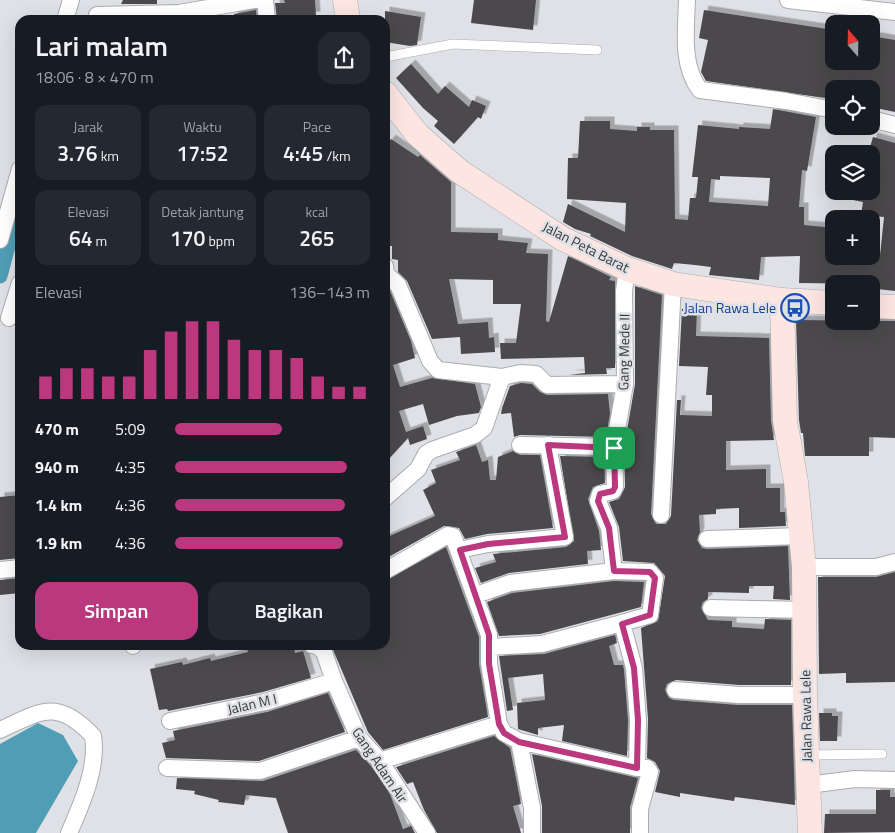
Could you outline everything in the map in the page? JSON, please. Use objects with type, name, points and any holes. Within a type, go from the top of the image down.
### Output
[{"type":"main road","points":[[345,0],[347,15]]},
{"type":"main road","name":"Jalan Peta Barat","points":[[390,99],[417,134],[459,171],[563,239],[626,269],[673,284],[782,300],[825,302]]},
{"type":"main road","name":"Jalan Rawa Lele","points":[[782,300],[785,420],[796,482],[804,567],[805,695],[810,833]]},
{"type":"main road","points":[[880,306],[895,307]]},
{"type":"street","points":[[66,15],[71,0]]},
{"type":"street","points":[[177,15],[254,0]]},
{"type":"street","points":[[265,0],[266,15]]},
{"type":"street","points":[[687,0],[686,38],[688,68],[693,81],[700,90],[786,101],[825,108]]},
{"type":"street","points":[[788,0],[846,3],[895,12]]},
{"type":"street","points":[[98,12],[154,15]]},
{"type":"street","points":[[880,121],[895,125]]},
{"type":"street","points":[[0,240],[15,187]]},
{"type":"street","name":"Gang Mede II","points":[[614,571],[609,528],[598,501],[600,494],[613,491],[615,487],[614,448],[625,384],[624,291],[626,269]]},
{"type":"street","points":[[390,278],[398,286],[430,361],[438,370],[502,377],[520,373],[536,374],[547,385],[625,384]]},
{"type":"street","points":[[661,515],[673,284]]},
{"type":"street","points":[[10,318],[15,300]]},
{"type":"street","points":[[390,494],[418,469],[426,454],[432,450],[475,435],[484,428],[502,377]]},
{"type":"street","points":[[520,445],[614,448]]},
{"type":"street","points":[[460,550],[488,544],[565,537],[548,445]]},
{"type":"street","points":[[390,568],[448,535],[453,536],[460,550],[489,635],[489,664],[499,724],[504,733],[519,742],[637,768],[647,768],[650,772],[640,809],[640,833]]},
{"type":"street","points":[[707,539],[801,536]]},
{"type":"street","points":[[804,567],[876,567],[895,562]]},
{"type":"street","points":[[0,570],[15,568]]},
{"type":"street","points":[[476,595],[510,583],[614,571],[650,572],[655,578],[650,615],[542,644],[490,647]]},
{"type":"street","points":[[711,608],[804,610]]},
{"type":"street","points":[[622,624],[634,668],[638,720],[637,768]]},
{"type":"street","name":"Gang Adam Air","points":[[322,650],[359,738],[380,761],[427,833]]},
{"type":"street","name":"Jalan M I","points":[[170,722],[265,702],[334,682]]},
{"type":"street","points":[[675,690],[739,694],[805,695]]},
{"type":"street","points":[[0,730],[37,713],[50,710],[68,715],[93,736],[96,754],[81,806],[69,833]]},
{"type":"street","points":[[380,761],[499,724]]},
{"type":"street","points":[[167,768],[260,771],[359,738]]},
{"type":"street","points":[[519,742],[532,808],[532,833]]},
{"type":"street","points":[[808,785],[855,779],[895,780]]},
{"type":"lane","points":[[390,56],[454,44],[598,50]]},
{"type":"lane","points":[[807,755],[882,754]]},
{"type":"water","points":[[38,723],[63,735],[78,761],[36,833],[0,833],[0,744]]},
{"type":"building","points":[[123,0],[157,0],[157,4],[121,4]]},
{"type":"building","points":[[284,0],[315,0],[316,15],[276,15],[275,3],[285,3]]},
{"type":"building","points":[[474,0],[536,0],[533,30],[471,23]]},
{"type":"building","points":[[256,10],[256,15],[234,15]]},
{"type":"building","points":[[704,10],[825,29],[825,70],[880,70],[880,38],[895,40],[895,112],[880,109],[880,80],[825,80],[825,98],[706,81],[701,72],[708,40],[699,38]]},
{"type":"building","points":[[385,11],[421,17],[417,45],[410,46],[390,43],[390,15],[385,15]]},
{"type":"building","points":[[411,64],[438,94],[445,86],[469,107],[472,100],[486,106],[481,119],[478,117],[454,144],[434,126],[438,121],[423,108],[396,78]]},
{"type":"building","points":[[773,109],[816,117],[807,171],[802,170],[799,207],[804,207],[804,225],[825,227],[825,265],[880,265],[884,217],[880,217],[880,210],[862,210],[863,202],[853,200],[880,200],[880,145],[871,145],[873,137],[895,143],[895,291],[880,289],[880,275],[825,275],[825,283],[799,283],[800,256],[761,257],[759,280],[709,275],[711,267],[674,263],[672,269],[632,256],[590,236],[591,234],[575,229],[563,222],[568,204],[625,232],[626,203],[567,199],[568,158],[578,158],[580,121],[610,121],[610,129],[637,131],[637,127],[650,127],[650,130],[674,130],[675,219],[688,220],[690,198],[696,198],[698,177],[692,177],[698,125],[739,129],[739,127],[770,129]],"holes":[[[720,176],[770,178],[768,206],[709,202],[711,179],[720,180]]]},
{"type":"building","points":[[391,139],[418,157],[420,155],[451,182],[451,232],[498,233],[498,240],[528,243],[526,253],[548,254],[546,321],[549,322],[568,256],[611,277],[609,280],[615,281],[615,368],[606,368],[607,374],[569,375],[585,373],[584,357],[501,359],[500,343],[516,343],[521,304],[493,304],[493,280],[449,279],[458,324],[488,322],[489,338],[494,337],[495,352],[461,354],[460,337],[432,339],[407,281],[398,272],[398,260],[392,259],[392,246],[390,246]]},
{"type":"building","points":[[635,286],[662,295],[651,514],[656,524],[666,524],[671,516],[677,400],[681,400],[680,415],[712,416],[712,395],[706,395],[708,367],[679,366],[682,309],[697,309],[696,336],[769,338],[771,421],[774,440],[726,441],[726,470],[766,469],[766,488],[780,488],[780,512],[785,512],[786,526],[739,528],[739,508],[716,509],[716,514],[699,515],[700,532],[697,540],[702,548],[707,549],[788,546],[790,600],[773,599],[774,586],[749,586],[749,593],[708,592],[708,599],[703,602],[701,608],[708,620],[732,621],[732,627],[764,629],[765,619],[791,620],[791,685],[739,685],[676,680],[667,684],[665,690],[669,698],[674,700],[738,705],[792,705],[795,805],[735,797],[734,801],[680,793],[680,797],[655,792],[660,771],[655,762],[647,758],[648,719],[641,628],[658,621],[665,576],[654,563],[623,561],[619,527],[609,502],[619,499],[625,487],[624,448],[635,384]]},
{"type":"building","points":[[390,291],[411,341],[415,358],[393,365],[400,387],[432,378],[475,384],[481,407],[479,413],[457,416],[429,425],[423,404],[399,411],[406,432],[423,426],[427,439],[410,445],[408,438],[390,458]]},
{"type":"building","points":[[796,320],[825,320],[825,330],[880,330],[880,321],[895,321],[895,438],[869,437],[869,456],[805,456],[803,433],[801,433]]},
{"type":"building","points":[[521,383],[532,384],[540,392],[547,395],[608,394],[610,414],[606,437],[520,435],[514,437],[511,413],[501,414],[510,386]]},
{"type":"building","points":[[476,445],[482,462],[488,460],[490,480],[496,480],[498,457],[513,451],[520,455],[540,455],[553,528],[487,534],[465,539],[459,528],[444,526],[390,556],[390,536],[435,516],[423,490],[436,483],[431,470],[460,460],[456,452]]},
{"type":"building","points":[[560,456],[604,457],[605,483],[593,487],[588,499],[599,531],[601,550],[587,551],[588,564],[509,573],[481,583],[475,568],[496,562],[493,554],[566,547],[574,541]]},
{"type":"building","points":[[15,496],[15,558],[0,560],[0,497]]},
{"type":"building","points":[[446,547],[479,637],[479,664],[488,717],[383,750],[368,732],[333,650],[390,650],[390,578]]},
{"type":"building","points":[[895,572],[895,682],[846,683],[846,673],[819,674],[818,577],[876,577]]},
{"type":"building","points":[[15,578],[15,594],[0,595],[0,580]]},
{"type":"building","points":[[614,581],[644,582],[641,607],[540,634],[499,636],[487,602],[512,593]]},
{"type":"building","points":[[615,635],[617,643],[609,646],[614,665],[623,665],[624,670],[628,720],[627,756],[562,741],[564,725],[538,728],[538,735],[518,729],[517,703],[545,700],[543,674],[508,678],[513,710],[507,711],[499,656],[544,654]]},
{"type":"building","points":[[247,650],[295,650],[295,653],[303,651],[311,678],[263,692],[168,711],[167,709],[159,710],[150,669],[182,662],[183,665],[210,658],[211,661],[248,652]]},
{"type":"building","points":[[328,693],[345,732],[259,761],[166,758],[162,743],[175,740],[173,731],[267,712]]},
{"type":"building","points":[[819,713],[832,713],[832,716],[838,716],[837,741],[820,741]]},
{"type":"building","points":[[494,736],[510,748],[521,804],[513,806],[521,833],[437,833],[424,810],[413,782],[407,784],[396,767]]},
{"type":"building","points":[[356,750],[372,767],[390,794],[403,829],[411,826],[415,833],[288,833],[276,798],[246,795],[244,805],[218,802],[219,800],[194,794],[195,791],[176,789],[177,778],[263,781]]},
{"type":"building","points":[[532,754],[638,778],[630,807],[630,833],[542,833],[542,806]]},
{"type":"building","points":[[876,790],[890,790],[890,797],[895,797],[895,832],[824,833],[825,814],[876,814]]},
{"type":"waterway","points":[[0,276],[15,220]]},
{"type":"place","name":"Jalan Rawa Lele","points":[[795,308]]},
{"type":"route","points":[[548,445],[614,448],[615,487],[613,491],[600,494],[598,501],[609,528],[614,571],[625,573],[650,572],[655,578],[652,612],[650,615],[622,624],[634,668],[638,720],[637,768],[608,760],[519,742],[504,733],[499,724],[494,703],[489,664],[489,635],[460,550],[488,544],[565,537],[548,445]]}]
